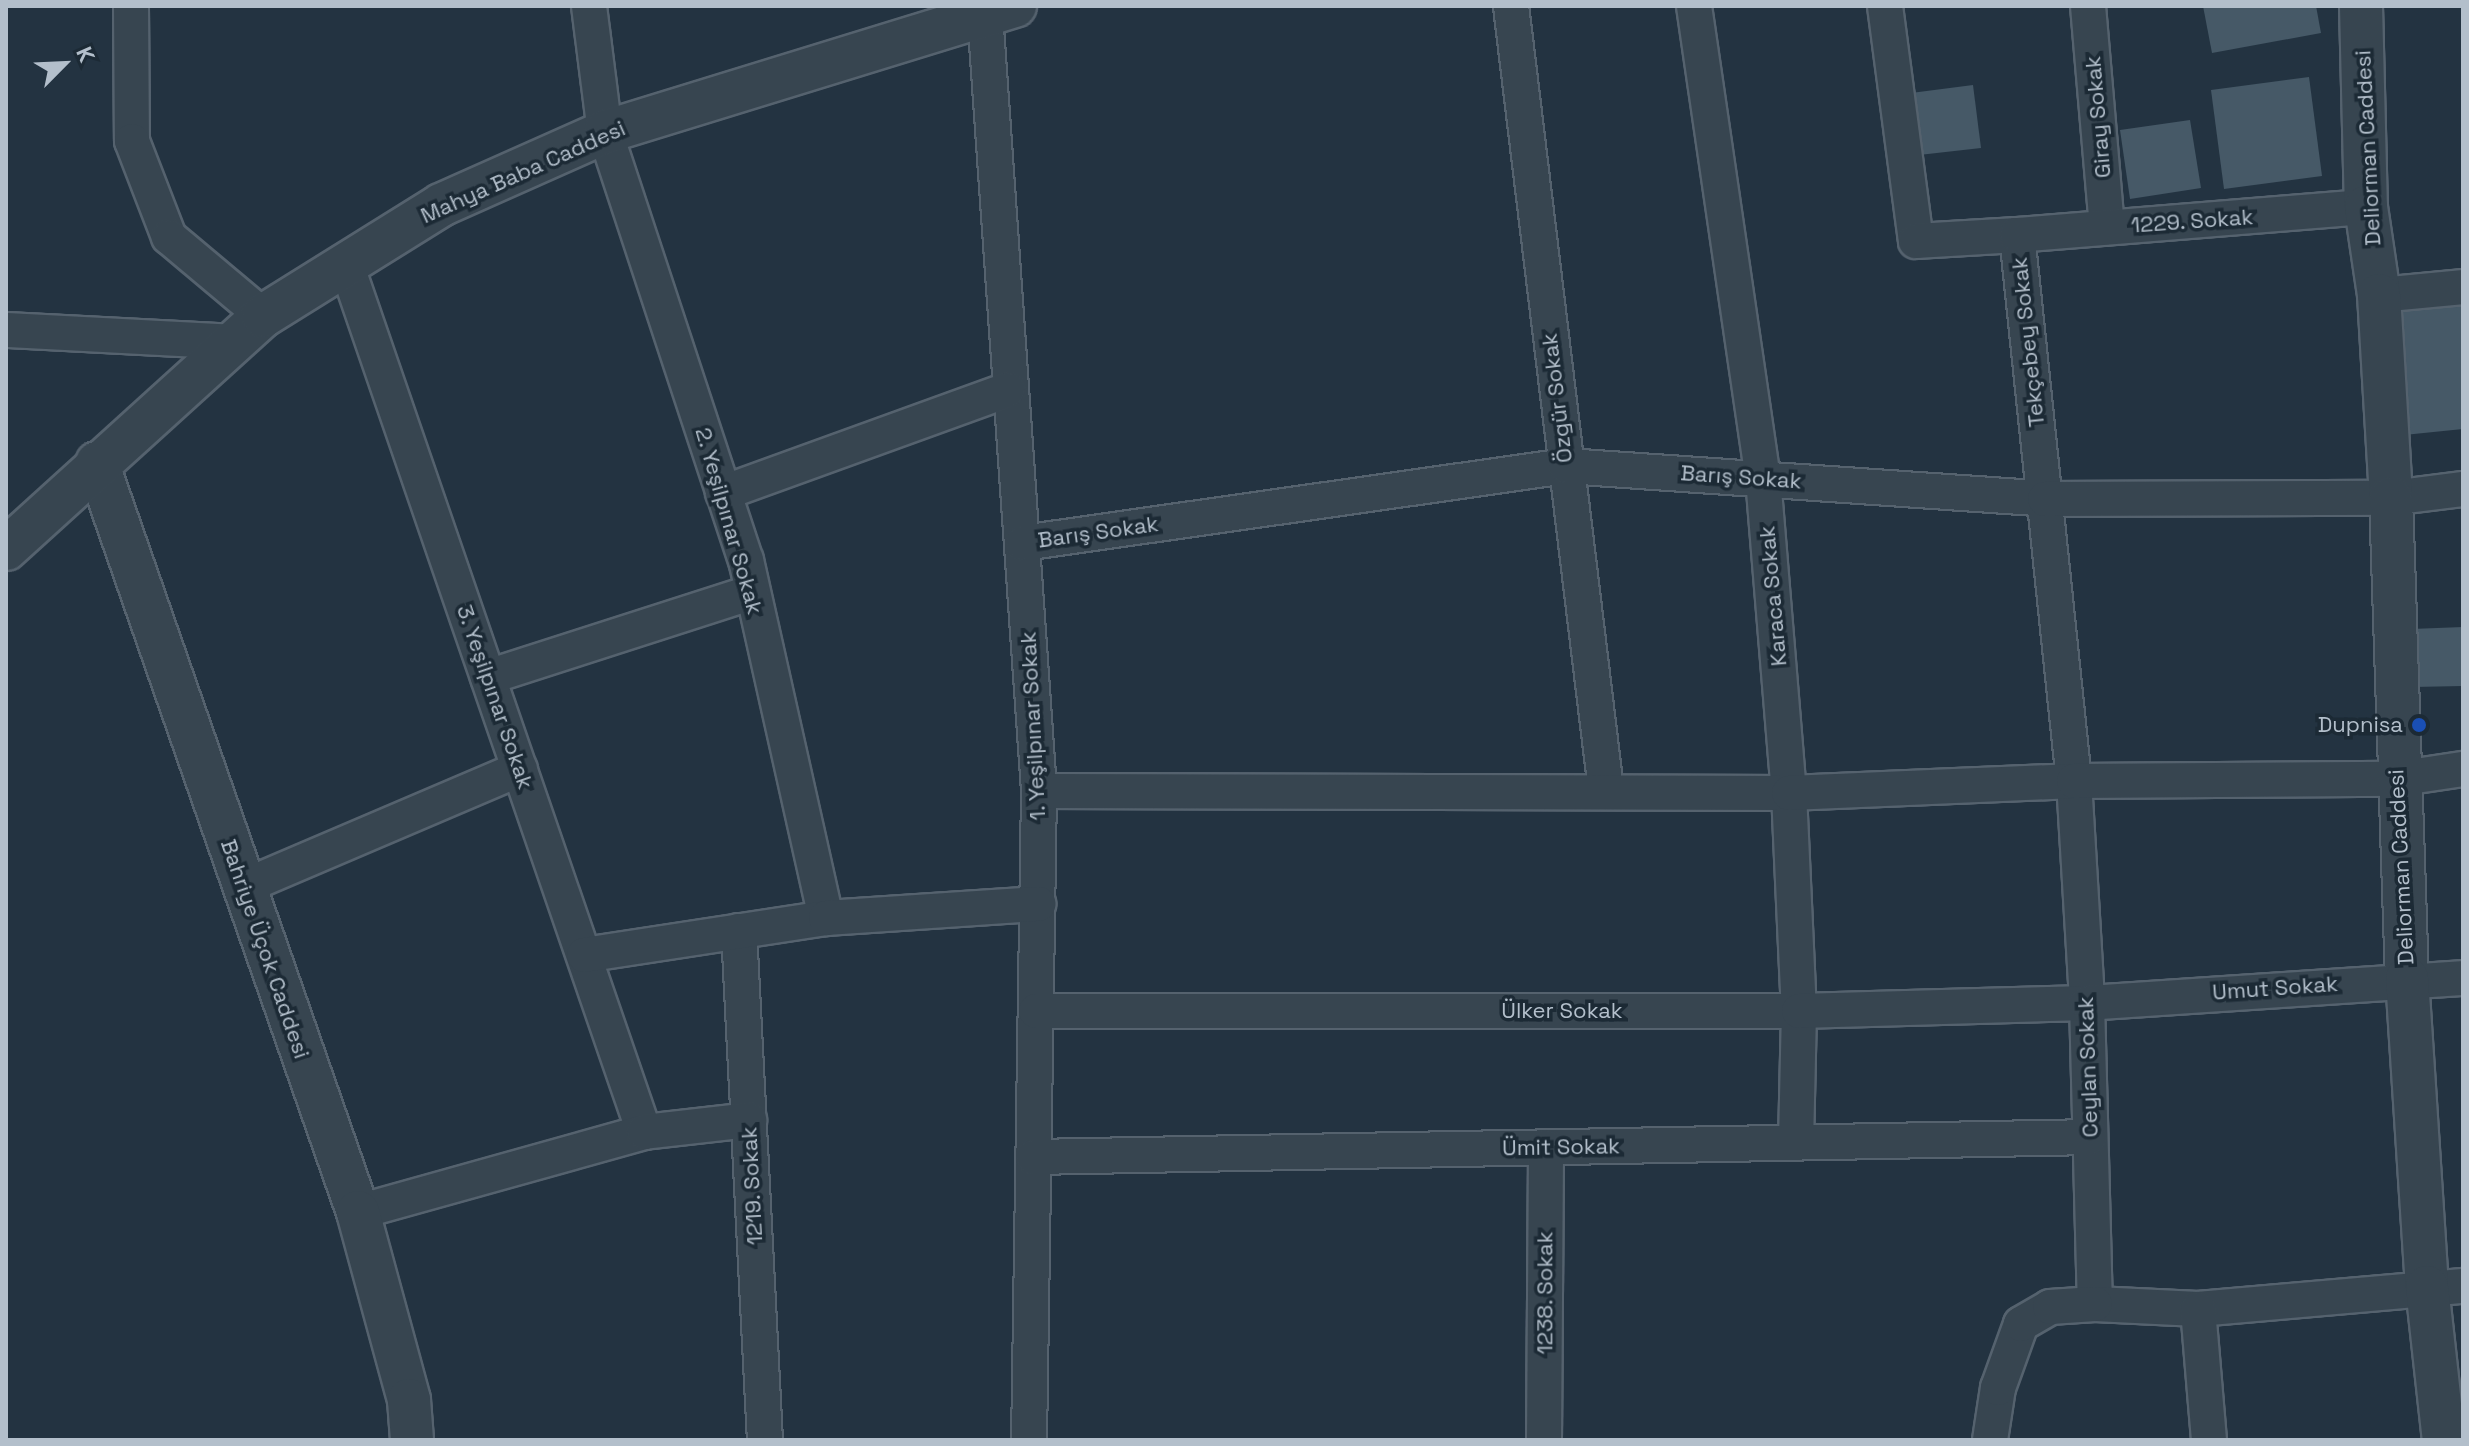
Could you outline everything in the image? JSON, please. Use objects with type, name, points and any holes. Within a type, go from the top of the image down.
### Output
[{"type":"street","points":[[131,6],[132,141],[169,237],[248,329]]},
{"type":"street","name":"2. Yeşilpınar Sokak","points":[[589,6],[605,132],[723,493],[752,592],[826,918]]},
{"type":"street","name":"Özgür Sokak","points":[[1511,6],[1606,790]]},
{"type":"street","name":"Karaca Sokak","points":[[1694,6],[1763,478],[1789,793],[1799,1011],[1796,1142]]},
{"type":"street","name":"Tekçebey Sokak","points":[[1885,6],[1916,241],[2017,235],[2045,499]]},
{"type":"street","name":"Giray Sokak","points":[[2088,6],[2107,227]]},
{"type":"street","name":"Deliorman Caddesi","points":[[2361,6],[2366,207],[2379,295],[2391,498],[2396,779],[2407,978],[2445,1287],[2444,1440]]},
{"type":"street","name":"Mahya Baba Caddesi","points":[[6,549],[97,463],[248,329],[345,261],[441,205],[605,132],[1000,10]]},
{"type":"street","name":"1. Yeşilpınar Sokak","points":[[1000,10],[1008,390],[1023,543],[1039,791],[1029,1440]]},
{"type":"street","name":"1229. Sokak","points":[[2017,235],[2366,207]]},
{"type":"street","name":"3. Yeşilpınar Sokak","points":[[345,261],[644,1132]]},
{"type":"street","points":[[2379,295],[2463,287]]},
{"type":"street","points":[[6,330],[248,329]]},
{"type":"street","points":[[723,493],[1008,390]]},
{"type":"street","name":"Bahriye Üçok Caddesi","points":[[97,463],[358,1212],[409,1400],[412,1440]]},
{"type":"street","name":"Barış Sokak","points":[[1023,543],[1566,466],[2045,499],[2391,498],[2463,489]]},
{"type":"street","name":"Ceylan Sokak","points":[[2045,499],[2074,781],[2087,1003],[2095,1304]]},
{"type":"street","points":[[488,677],[752,592]]},
{"type":"street","points":[[243,887],[520,769]]},
{"type":"street","points":[[1039,791],[1606,790],[1789,793],[2074,781],[2396,779],[2463,769]]},
{"type":"street","points":[[584,955],[826,918],[1039,904]]},
{"type":"street","name":"1219. Sokak","points":[[739,931],[765,1440]]},
{"type":"street","name":"Umut Sokak","points":[[2087,1003],[2407,978],[2463,978]]},
{"type":"street","name":"Ülker Sokak","points":[[1036,1011],[1799,1011],[2087,1003]]},
{"type":"street","points":[[358,1212],[644,1132],[749,1120]]},
{"type":"street","name":"Ümit Sokak","points":[[1033,1157],[2090,1137]]},
{"type":"street","name":"1238. Sokak","points":[[1544,1440],[1546,1147]]},
{"type":"street","points":[[1990,1440],[1998,1388],[2021,1324],[2050,1307],[2095,1304],[2198,1309],[2445,1287]]},
{"type":"street","points":[[2198,1309],[2209,1440]]},
{"type":"building","points":[[2203,6],[2316,6],[2321,33],[2212,53]]},
{"type":"building","points":[[2309,77],[2322,176],[2224,189],[2211,90]]},
{"type":"building","points":[[1973,85],[1981,148],[1919,155],[1911,93]]},
{"type":"building","points":[[2190,120],[2201,188],[2130,199],[2120,130]]},
{"type":"building","points":[[2463,294],[2463,429],[2404,435],[2390,301]]},
{"type":"building","points":[[2463,627],[2463,686],[2413,687],[2411,629]]},
{"type":"place","name":"Dupnisa","points":[[2419,725]]}]
